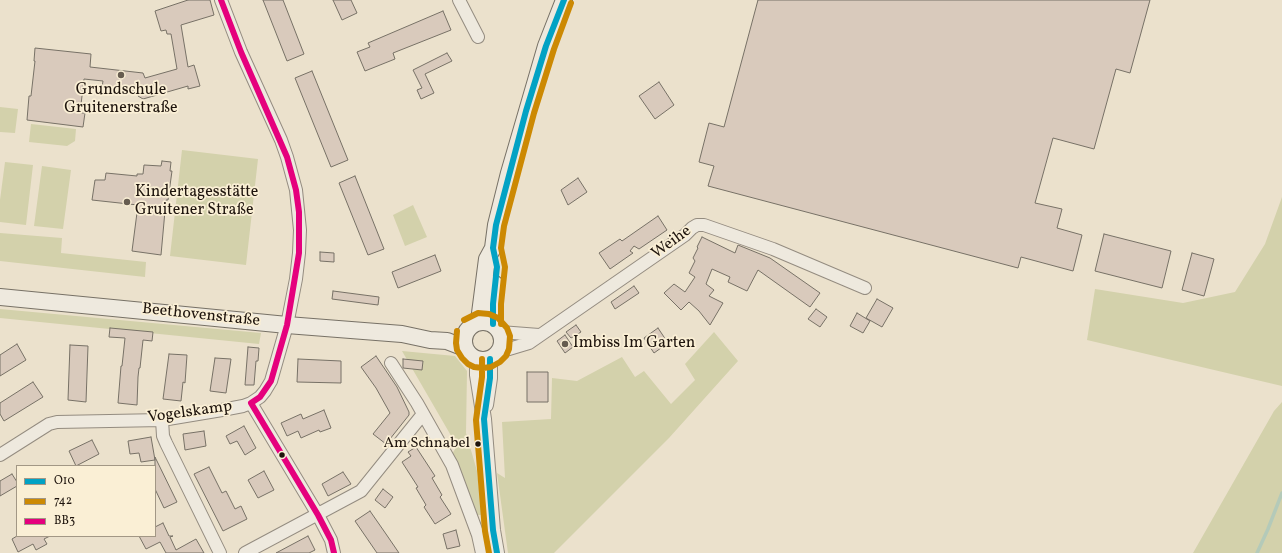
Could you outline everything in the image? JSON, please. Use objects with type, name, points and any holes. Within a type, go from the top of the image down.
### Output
[{"type":"main road","points":[[485,327],[502,342],[489,357],[472,357],[465,348],[464,338],[485,327],[493,304],[497,267],[493,248],[496,225],[526,111],[546,46],[564,0]]},
{"type":"main road","name":"Beethovenstraße","points":[[0,297],[287,325],[402,334],[430,340],[446,341],[465,348]]},
{"type":"main road","name":"Beethovenstraße","points":[[402,334],[485,327]]},
{"type":"street","name":"Vogelskamp","points":[[0,455],[49,424],[57,422],[162,420],[222,410],[251,403],[260,397],[271,381],[287,325],[299,253],[300,230],[296,190],[289,162],[281,140],[241,52],[221,0]]},
{"type":"street","points":[[459,0],[478,37]]},
{"type":"street","name":"Weihe","points":[[489,357],[529,343],[685,235],[697,225],[704,224],[774,249],[865,288]]},
{"type":"street","points":[[485,327],[539,335]]},
{"type":"street","points":[[489,357],[477,375],[484,419],[493,530],[497,553]]},
{"type":"street","points":[[391,363],[423,414],[452,465],[478,535],[482,553]]},
{"type":"street","points":[[251,403],[318,515],[331,540],[334,553]]},
{"type":"street","points":[[245,553],[356,495],[366,487],[423,414]]},
{"type":"street","points":[[162,420],[163,436],[166,443],[220,553]]},
{"type":"shaded area","points":[[0,107],[18,109],[15,133],[0,132]]},
{"type":"shaded area","points":[[31,124],[76,129],[75,141],[67,146],[29,142]]},
{"type":"shaded area","points":[[182,150],[258,159],[246,265],[170,256]]},
{"type":"shaded area","points":[[5,162],[33,165],[26,225],[0,222],[0,200]]},
{"type":"shaded area","points":[[42,166],[71,170],[63,229],[34,226]]},
{"type":"shaded area","points":[[1282,197],[1282,386],[1087,340],[1095,289],[1183,303],[1235,292],[1265,244]]},
{"type":"shaded area","points":[[413,205],[427,237],[405,246],[393,215]]},
{"type":"shaded area","points":[[0,233],[62,238],[61,253],[146,262],[145,277],[0,261]]},
{"type":"shaded area","points":[[0,309],[261,333],[259,344],[0,318]]},
{"type":"shaded area","points":[[714,332],[738,361],[669,438],[554,553],[508,553],[497,473],[505,478],[502,422],[551,419],[552,378],[577,381],[622,357],[635,377],[644,371],[671,404],[695,380],[685,364]]},
{"type":"shaded area","points":[[402,351],[455,356],[467,371],[466,433],[477,471],[482,515],[477,515],[452,454],[457,446]]},
{"type":"shaded area","points":[[1282,402],[1282,553],[1193,553],[1274,411]]},
{"type":"building","points":[[188,0],[210,0],[214,15],[181,25],[188,67],[194,65],[200,86],[188,89],[188,86],[143,99],[138,96],[139,91],[102,87],[103,81],[84,79],[80,113],[85,113],[83,127],[27,120],[29,96],[31,96],[35,61],[35,48],[91,54],[90,67],[143,73],[145,78],[177,69],[171,34],[167,34],[166,30],[161,31],[155,11]]},
{"type":"building","points":[[263,0],[283,0],[304,54],[287,61]]},
{"type":"building","points":[[333,0],[351,0],[357,13],[342,20]]},
{"type":"building","points":[[758,0],[1150,0],[1130,73],[1116,69],[1094,149],[1053,138],[1035,203],[1062,209],[1057,228],[1082,235],[1073,271],[1021,257],[1018,268],[708,186],[714,166],[699,162],[709,123],[724,127]]},
{"type":"building","points":[[443,11],[451,30],[393,53],[395,59],[365,71],[357,52],[370,47],[368,43]]},
{"type":"building","points":[[447,53],[452,61],[425,74],[434,93],[421,99],[417,90],[422,88],[413,70]]},
{"type":"building","points":[[312,71],[348,160],[331,167],[295,78]]},
{"type":"building","points":[[659,82],[674,105],[655,119],[639,96]]},
{"type":"building","points":[[162,161],[171,162],[170,171],[172,171],[168,200],[166,200],[161,255],[132,251],[138,205],[92,200],[95,180],[105,180],[106,173],[137,176],[137,174],[143,174],[144,165],[161,166]]},
{"type":"building","points":[[355,176],[384,249],[368,255],[339,183]]},
{"type":"building","points":[[578,178],[587,192],[568,205],[561,190]]},
{"type":"building","points":[[658,216],[667,230],[639,249],[634,246],[630,251],[633,253],[610,269],[599,253],[620,239],[622,241]]},
{"type":"building","points":[[1104,234],[1171,251],[1162,288],[1095,271]]},
{"type":"building","points":[[702,237],[735,253],[738,245],[770,258],[820,293],[810,307],[758,270],[747,291],[728,282],[730,277],[712,269],[706,284],[714,290],[709,296],[723,303],[710,325],[699,311],[689,302],[681,310],[664,293],[674,284],[685,292],[695,277],[689,273],[695,261],[693,258]]},
{"type":"building","points":[[320,252],[334,253],[334,262],[320,261]]},
{"type":"building","points":[[1192,253],[1214,259],[1204,296],[1182,290]]},
{"type":"building","points":[[435,255],[441,271],[398,288],[392,272]]},
{"type":"building","points":[[634,286],[639,293],[615,309],[611,302]]},
{"type":"building","points":[[333,291],[379,297],[378,305],[332,299]]},
{"type":"building","points":[[877,299],[893,308],[882,327],[866,318]]},
{"type":"building","points":[[816,309],[827,317],[820,327],[808,319]]},
{"type":"building","points":[[857,313],[870,321],[863,333],[850,326]]},
{"type":"building","points":[[576,325],[581,332],[571,338],[566,332]]},
{"type":"building","points":[[110,328],[153,332],[152,341],[143,340],[138,377],[137,405],[118,403],[125,338],[109,337]]},
{"type":"building","points":[[658,328],[668,343],[654,353],[644,338]]},
{"type":"building","name":"Imbiss Im Garten","points":[[565,335],[573,347],[565,353],[557,341]]},
{"type":"building","points":[[17,344],[26,360],[0,376],[0,355]]},
{"type":"building","points":[[70,345],[88,346],[86,402],[68,400]]},
{"type":"building","points":[[248,347],[259,348],[258,361],[256,361],[254,385],[245,385]]},
{"type":"building","points":[[169,354],[187,355],[185,383],[183,382],[181,401],[163,399]]},
{"type":"building","points":[[376,356],[397,387],[409,412],[409,415],[386,444],[373,434],[390,413],[376,388],[361,367]]},
{"type":"building","points":[[215,358],[231,359],[226,393],[210,391]]},
{"type":"building","points":[[298,359],[341,361],[341,383],[297,382]]},
{"type":"building","points":[[403,359],[423,361],[422,370],[403,368]]},
{"type":"building","points":[[527,372],[548,372],[548,402],[527,402]]},
{"type":"building","points":[[33,382],[43,397],[4,421],[0,414],[0,403]]},
{"type":"building","points":[[324,410],[331,428],[320,432],[319,430],[301,438],[298,431],[287,436],[281,423],[301,414],[303,419]]},
{"type":"building","points":[[244,426],[256,448],[245,455],[237,441],[230,444],[226,436]]},
{"type":"building","points":[[204,431],[206,446],[185,450],[183,434]]},
{"type":"building","points":[[151,437],[155,460],[141,462],[139,453],[130,454],[128,441]]},
{"type":"building","points":[[92,440],[99,454],[76,465],[69,451]]},
{"type":"building","points":[[416,447],[435,476],[432,478],[442,495],[440,497],[451,514],[435,524],[424,507],[426,505],[416,488],[418,487],[402,462],[411,456],[408,452]]},
{"type":"building","points":[[155,457],[177,502],[164,508],[156,491]]},
{"type":"building","points":[[209,467],[222,493],[226,491],[235,509],[241,506],[247,519],[223,531],[194,474]]},
{"type":"building","points":[[264,471],[274,490],[258,498],[248,480]]},
{"type":"building","points":[[343,472],[351,484],[328,496],[322,484]]},
{"type":"building","points":[[12,474],[16,480],[16,487],[0,496],[0,481]]},
{"type":"building","points":[[383,489],[393,497],[385,508],[375,500]]},
{"type":"building","points":[[370,511],[399,553],[377,553],[355,521]]},
{"type":"building","points":[[163,523],[169,536],[173,536],[170,537],[176,550],[196,539],[204,553],[166,553],[160,542],[146,549],[140,537],[156,537],[156,526]]},
{"type":"building","points":[[456,530],[460,546],[447,549],[443,534]]},
{"type":"building","points":[[308,536],[315,550],[309,553],[276,553]]},
{"type":"building","points":[[16,537],[48,537],[44,539],[47,544],[36,550],[33,544],[18,552],[12,539]]},
{"type":"waterway","points":[[1257,553],[1282,493]]},
{"type":"transit line","name":"BB3","points":[[221,0],[241,52],[287,157],[296,190],[299,212],[299,253],[287,325],[271,381],[260,397],[251,403],[318,515],[331,540],[334,553]]},
{"type":"transit line","name":"O10","points":[[493,324],[493,304],[497,267],[493,248],[496,225],[526,111],[546,46],[564,0]]},
{"type":"transit line","name":"742","points":[[501,324],[501,304],[505,267],[501,248],[504,226],[534,113],[554,49],[571,3]]},
{"type":"transit line","name":"742","points":[[457,331],[457,350],[468,364],[474,367],[491,367],[500,362],[506,356],[509,349],[510,336],[507,328],[498,318],[489,314],[478,313],[464,320]]},
{"type":"transit line","name":"742","points":[[482,359],[482,377],[476,420],[485,531],[489,553]]},
{"type":"transit line","name":"O10","points":[[490,359],[490,378],[484,419],[493,530],[497,553]]},
{"type":"place","name":"Grundschule Gruitenerstraße","points":[[121,75]]},
{"type":"place","name":"Kindertagesstätte Gruitener Straße","points":[[127,202]]},
{"type":"place","name":"Imbiss Im Garten","points":[[565,344]]},
{"type":"place","name":"Am Schnabel","points":[[478,444]]}]
